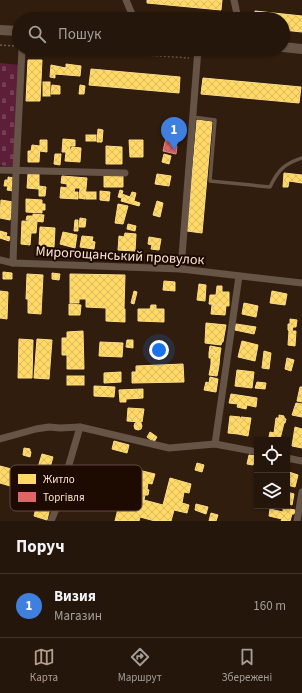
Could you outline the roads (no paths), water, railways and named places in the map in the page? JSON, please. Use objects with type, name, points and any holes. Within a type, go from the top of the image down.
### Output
[{"type":"main road","points":[[0,30],[12,31]]},
{"type":"main road","points":[[290,48],[302,49]]},
{"type":"street","points":[[126,0],[131,12]]},
{"type":"street","points":[[234,0],[237,12]]},
{"type":"street","points":[[13,263],[22,56]]},
{"type":"street","points":[[181,269],[197,56]]},
{"type":"street","points":[[0,170],[125,173]]},
{"type":"street","name":"Мирогощанський провулок","points":[[0,260],[13,263],[181,269],[302,283]]},
{"type":"street","points":[[215,444],[239,276]]},
{"type":"street","points":[[0,439],[43,428],[80,428],[169,448],[215,444],[254,451]]},
{"type":"street","points":[[69,465],[80,428]]},
{"type":"street","points":[[290,459],[302,461]]},
{"type":"street","points":[[297,521],[302,492]]},
{"type":"street","points":[[51,521],[55,511]]},
{"type":"lane","points":[[193,117],[215,120],[210,181],[270,187],[276,174],[290,162],[302,158]]},
{"type":"place","name":"Визия","points":[[174,150]]}]
